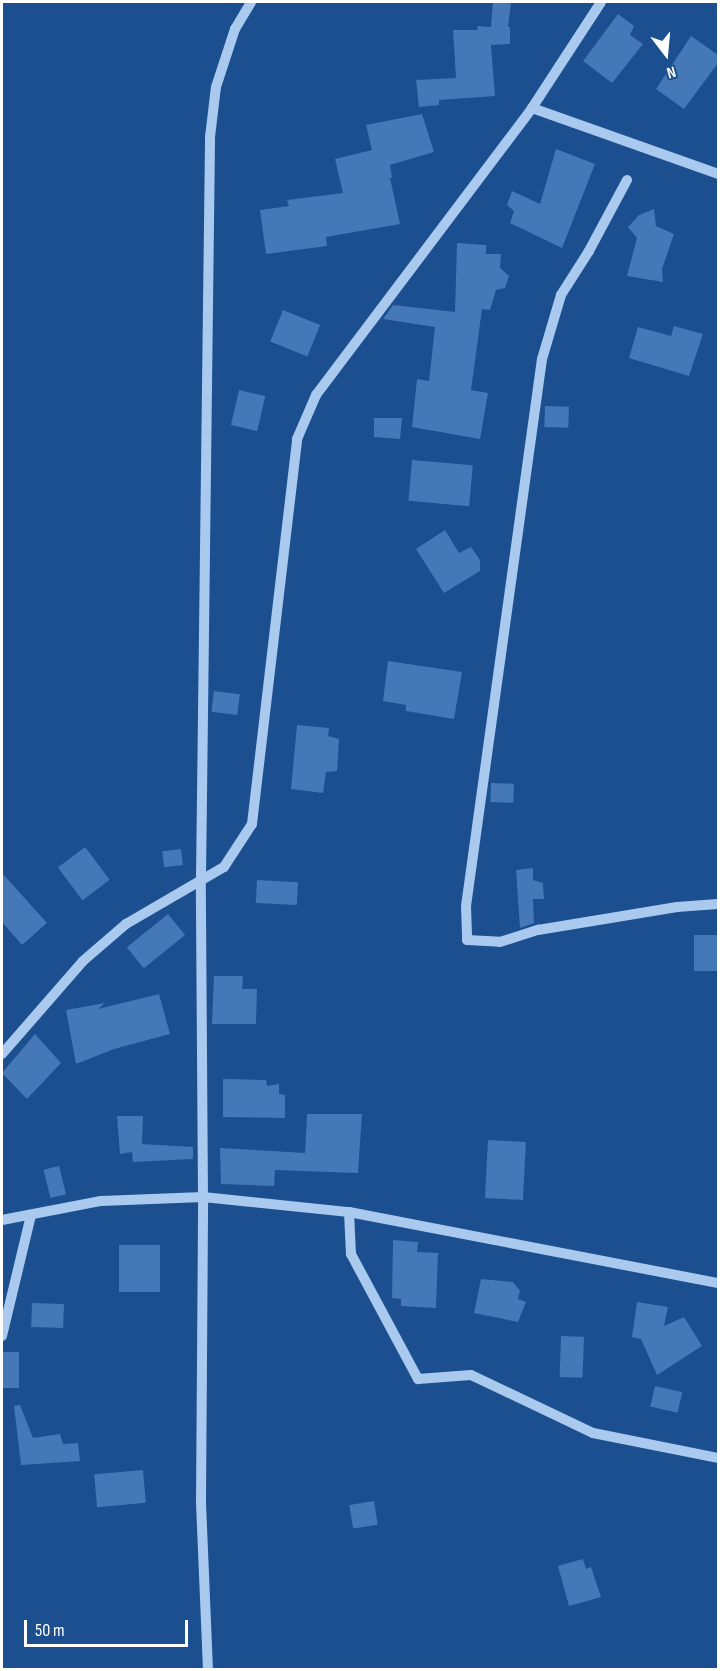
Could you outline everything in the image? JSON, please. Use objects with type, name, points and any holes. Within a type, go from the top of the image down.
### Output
[{"type":"street","points":[[207,1670],[201,1503],[204,1197],[201,878],[210,137],[216,87],[235,29],[251,2]]},
{"type":"street","points":[[2,1054],[83,962],[126,924],[201,878],[224,867],[252,824],[297,439],[316,395],[532,108],[601,2]]},
{"type":"street","points":[[532,108],[718,174]]},
{"type":"street","points":[[627,180],[589,251],[561,295],[542,359],[466,906],[467,940],[500,942],[538,930],[677,908],[718,904]]},
{"type":"street","points":[[2,1220],[101,1201],[204,1197],[349,1212],[718,1283]]},
{"type":"street","points":[[349,1212],[351,1254],[418,1379],[471,1375],[593,1433],[718,1458]]},
{"type":"street","points":[[2,1336],[31,1215]]},
{"type":"building","points":[[493,2],[511,2],[508,27],[510,27],[510,44],[491,45],[495,96],[439,100],[439,105],[419,107],[416,80],[456,78],[453,30],[478,30],[477,26],[491,27]]},
{"type":"building","points":[[618,14],[634,26],[630,35],[643,44],[612,83],[583,61]]},
{"type":"building","points":[[691,36],[718,55],[718,63],[684,109],[656,89]]},
{"type":"building","points":[[422,114],[434,152],[390,165],[392,178],[390,178],[400,224],[326,237],[327,246],[266,254],[260,210],[289,206],[287,200],[343,193],[335,159],[372,150],[366,125]]},
{"type":"building","points":[[556,149],[595,164],[562,248],[510,223],[514,211],[507,205],[512,191],[540,204]]},
{"type":"building","points":[[654,209],[656,226],[674,234],[662,269],[663,282],[627,276],[637,238],[628,227],[639,215]]},
{"type":"building","points":[[457,243],[486,245],[486,254],[501,254],[500,268],[509,276],[505,288],[496,290],[490,310],[482,309],[471,390],[488,393],[480,439],[412,427],[417,379],[429,381],[435,327],[383,319],[393,305],[455,312]]},
{"type":"building","points":[[283,310],[320,325],[307,357],[270,342]]},
{"type":"building","points":[[674,326],[703,334],[689,376],[629,358],[638,327],[671,336]]},
{"type":"building","points":[[239,390],[265,396],[257,431],[231,425]]},
{"type":"building","points":[[545,406],[569,407],[568,428],[544,427]]},
{"type":"building","points":[[374,418],[402,418],[400,439],[374,437]]},
{"type":"building","points":[[412,460],[473,465],[469,506],[408,501]]},
{"type":"building","points":[[445,530],[459,553],[471,547],[480,560],[480,571],[444,593],[416,549]]},
{"type":"building","points":[[388,661],[462,672],[454,719],[406,711],[406,705],[383,701]]},
{"type":"building","points":[[214,691],[240,694],[237,715],[211,712]]},
{"type":"building","points":[[297,725],[329,728],[328,736],[339,739],[337,771],[326,772],[323,793],[291,789]]},
{"type":"building","points":[[491,783],[514,784],[513,803],[490,802]]},
{"type":"building","points":[[85,847],[110,880],[83,900],[58,867]]},
{"type":"building","points":[[181,849],[183,865],[164,867],[162,851]]},
{"type":"building","points":[[533,868],[533,880],[543,883],[544,899],[533,899],[534,923],[520,928],[516,870]]},
{"type":"building","points":[[2,873],[47,923],[22,945],[2,922]]},
{"type":"building","points":[[257,880],[298,882],[297,905],[256,903]]},
{"type":"building","points":[[168,914],[185,935],[144,968],[127,947]]},
{"type":"building","points":[[694,935],[718,935],[718,971],[694,971]]},
{"type":"building","points":[[214,976],[243,976],[242,989],[257,989],[256,1024],[212,1024]]},
{"type":"building","points":[[159,994],[170,1034],[114,1049],[76,1064],[66,1010],[105,1003],[98,1009]]},
{"type":"building","points":[[35,1034],[61,1063],[27,1099],[2,1073]]},
{"type":"building","points":[[223,1079],[266,1080],[267,1086],[279,1084],[279,1094],[285,1095],[285,1118],[223,1117]]},
{"type":"building","points":[[307,1114],[362,1114],[358,1173],[275,1170],[274,1186],[221,1184],[220,1148],[305,1153]]},
{"type":"building","points":[[117,1116],[143,1116],[142,1144],[193,1147],[193,1159],[133,1162],[132,1152],[120,1154]]},
{"type":"building","points":[[488,1140],[526,1142],[523,1200],[485,1198]]},
{"type":"building","points":[[59,1166],[66,1194],[50,1198],[43,1170]]},
{"type":"building","points":[[393,1240],[418,1242],[417,1252],[438,1253],[436,1308],[401,1306],[401,1299],[392,1298]]},
{"type":"building","points":[[119,1245],[160,1245],[160,1292],[119,1292]]},
{"type":"building","points":[[481,1279],[513,1282],[520,1291],[518,1299],[526,1302],[518,1322],[474,1313]]},
{"type":"building","points":[[637,1302],[668,1307],[664,1326],[684,1317],[702,1346],[657,1375],[641,1339],[632,1337]]},
{"type":"building","points":[[32,1303],[64,1304],[63,1328],[31,1327]]},
{"type":"building","points":[[561,1336],[584,1337],[583,1378],[560,1377]]},
{"type":"building","points":[[3,1352],[19,1352],[19,1388],[3,1388]]},
{"type":"building","points":[[655,1386],[682,1392],[678,1413],[650,1406]]},
{"type":"building","points":[[20,1405],[33,1438],[60,1434],[63,1444],[78,1443],[80,1461],[21,1465],[14,1406]]},
{"type":"building","points":[[143,1470],[146,1503],[97,1507],[94,1474]]},
{"type":"building","points":[[374,1501],[378,1525],[353,1529],[349,1505]]},
{"type":"building","points":[[583,1559],[586,1569],[591,1567],[601,1597],[569,1606],[558,1566]]}]
